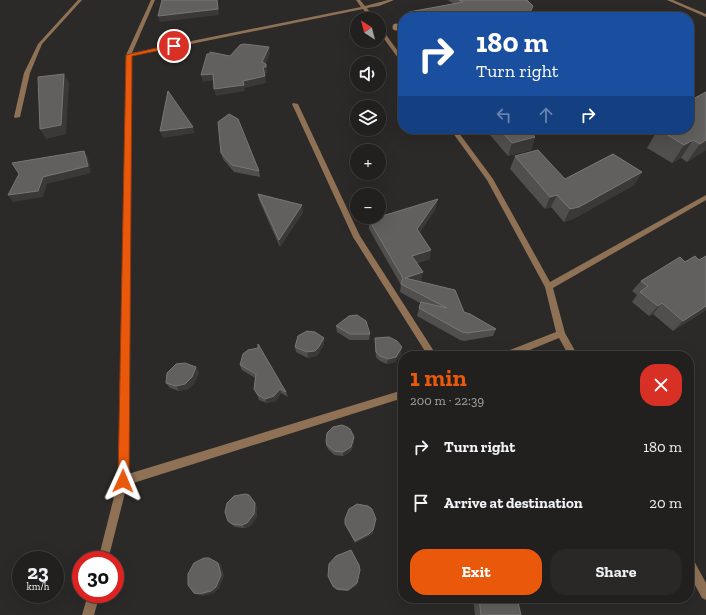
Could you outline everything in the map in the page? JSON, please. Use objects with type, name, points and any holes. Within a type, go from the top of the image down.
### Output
[{"type":"street","points":[[17,117],[27,73],[40,44],[80,0]]},
{"type":"street","points":[[105,551],[123,481],[129,55],[153,0]]},
{"type":"street","points":[[358,0],[367,12]]},
{"type":"street","points":[[129,55],[264,29],[377,5],[392,0]]},
{"type":"street","points":[[669,0],[706,16]]},
{"type":"street","points":[[386,38],[398,54]]},
{"type":"street","points":[[295,104],[357,237],[430,351]]},
{"type":"street","points":[[457,134],[490,179],[549,287],[561,334],[571,351]]},
{"type":"street","points":[[549,287],[706,197]]},
{"type":"street","points":[[518,351],[561,334]]},
{"type":"street","points":[[123,481],[398,396]]},
{"type":"street","points":[[694,572],[706,594]]},
{"type":"street","points":[[88,615],[91,603]]},
{"type":"building","points":[[162,0],[217,0],[218,9],[158,16]]},
{"type":"building","points":[[459,0],[527,0],[533,6],[530,12],[409,12],[463,2]]},
{"type":"building","points":[[244,44],[269,47],[262,62],[266,64],[266,67],[263,67],[265,76],[243,81],[244,85],[214,89],[213,74],[201,75],[207,54],[210,54],[210,52],[230,56],[240,45]]},
{"type":"building","points":[[64,74],[61,125],[40,129],[38,77]]},
{"type":"building","points":[[168,91],[193,127],[160,131]]},
{"type":"building","points":[[706,92],[706,140],[700,144],[693,140],[684,145],[666,134],[694,134],[694,98]]},
{"type":"building","points":[[229,114],[238,119],[259,171],[232,165],[221,153],[218,122]]},
{"type":"building","points":[[504,134],[532,134],[535,137],[512,143]]},
{"type":"building","points":[[538,150],[565,179],[613,154],[642,172],[579,207],[570,209],[557,195],[550,197],[515,156]]},
{"type":"building","points":[[84,151],[88,166],[43,177],[38,191],[8,195],[19,174],[12,163]]},
{"type":"building","points":[[258,194],[302,205],[279,240]]},
{"type":"building","points":[[438,199],[417,229],[431,250],[412,256],[423,272],[405,278],[455,290],[464,312],[496,329],[467,333],[462,332],[419,308],[421,302],[447,308],[401,284],[403,278],[371,224],[386,224],[386,215]]},
{"type":"building","points":[[695,256],[699,260],[706,256],[706,306],[683,321],[662,303],[658,306],[640,292],[648,286],[641,281],[680,257],[685,262]]},
{"type":"building","points":[[357,315],[366,321],[370,334],[350,334],[336,326],[349,316]]},
{"type":"building","points":[[307,331],[315,332],[324,338],[315,351],[307,352],[295,347],[298,336]]},
{"type":"building","points":[[389,337],[397,341],[402,347],[398,351],[396,357],[388,359],[380,356],[376,352],[375,338]]},
{"type":"building","points":[[258,344],[286,392],[280,389],[274,396],[265,399],[258,395],[254,389],[256,374],[240,365],[243,354],[248,350],[258,348]]},
{"type":"building","points":[[185,363],[196,367],[192,377],[185,384],[176,386],[166,383],[167,373],[176,364]]},
{"type":"building","points":[[342,425],[350,429],[354,437],[351,447],[343,452],[334,451],[327,445],[327,433],[333,427]]},
{"type":"building","points":[[245,494],[249,495],[255,503],[254,514],[247,523],[242,525],[232,524],[228,521],[225,512],[227,503],[234,496]]},
{"type":"building","points":[[357,504],[368,506],[372,509],[376,519],[373,530],[369,534],[355,541],[345,524],[345,519],[349,509]]},
{"type":"building","points":[[351,550],[360,570],[357,583],[348,590],[337,589],[333,586],[328,576],[329,564],[336,556]]},
{"type":"building","points":[[204,558],[209,558],[218,563],[221,575],[216,587],[211,591],[200,594],[194,593],[188,585],[188,574],[194,563]]},
{"type":"building","points":[[480,603],[518,603],[521,615],[481,615]]},
{"type":"route","points":[[123,481],[129,55],[174,46]]}]
